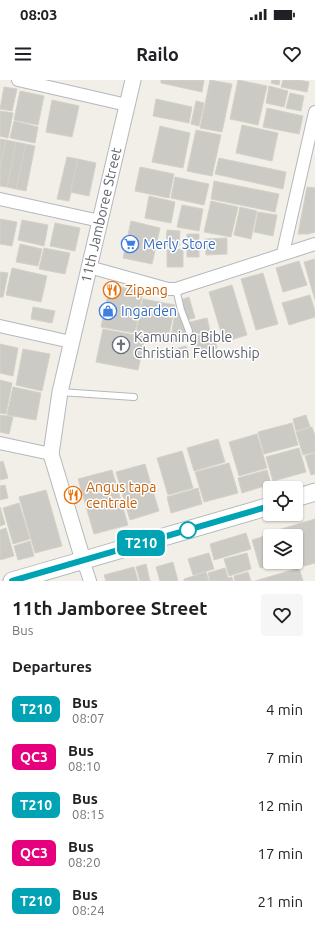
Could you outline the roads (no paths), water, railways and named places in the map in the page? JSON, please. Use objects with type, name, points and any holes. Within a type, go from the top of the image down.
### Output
[{"type":"main road","points":[[303,496],[315,492]]},
{"type":"main road","points":[[12,581],[263,508]]},
{"type":"street","points":[[18,80],[127,104]]},
{"type":"street","name":"11th Jamboree Street","points":[[84,560],[51,454],[60,392],[133,80]]},
{"type":"street","points":[[283,253],[315,112]]},
{"type":"street","points":[[0,199],[100,221]]},
{"type":"street","points":[[89,267],[168,289],[176,288],[315,244]]},
{"type":"street","points":[[0,326],[71,342]]},
{"type":"street","points":[[0,443],[51,454]]},
{"type":"street","points":[[84,560],[90,581]]},
{"type":"lane","points":[[176,288],[181,310],[189,331]]},
{"type":"lane","points":[[60,392],[134,396]]},
{"type":"place","name":"Merly Store","points":[[130,244]]},
{"type":"place","name":"Zipang","points":[[112,290]]},
{"type":"place","name":"Ingarden","points":[[108,311]]},
{"type":"place","name":"Kamuning Bible Christian Fellowship","points":[[121,345]]},
{"type":"place","name":"Angus tapa centrale","points":[[73,495]]}]
